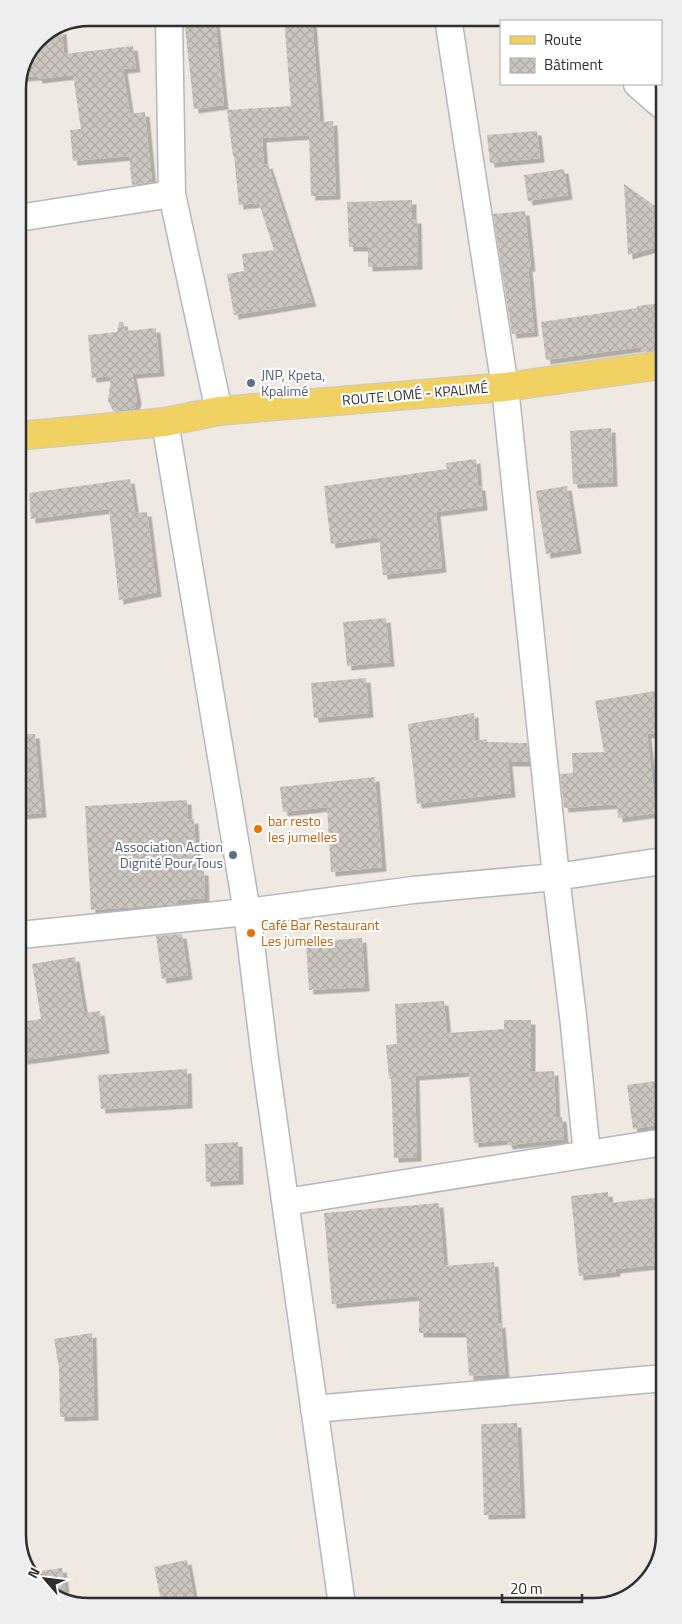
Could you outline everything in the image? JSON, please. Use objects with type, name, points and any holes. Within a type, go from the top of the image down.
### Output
[{"type":"main road","name":"ROUTE LOMÉ - KPALIMÉ","points":[[26,435],[165,422],[219,411],[505,387],[656,366]]},
{"type":"street","points":[[169,26],[172,194],[219,411]]},
{"type":"street","points":[[449,26],[505,387],[587,1154]]},
{"type":"street","points":[[639,85],[656,100]]},
{"type":"street","points":[[26,217],[172,194]]},
{"type":"street","points":[[165,422],[246,912],[341,1598]]},
{"type":"street","points":[[26,934],[246,912],[413,890],[556,877],[656,862]]},
{"type":"street","points":[[286,1202],[656,1143]]},
{"type":"street","points":[[314,1410],[656,1379]]},
{"type":"building","points":[[185,26],[216,26],[224,105],[194,109]]},
{"type":"building","points":[[285,26],[313,26],[320,122],[333,121],[336,195],[311,196],[309,135],[262,138],[264,165],[268,164],[312,302],[234,315],[227,274],[244,271],[242,254],[274,250],[259,203],[239,205],[227,110],[291,106]]},
{"type":"building","points":[[62,32],[64,54],[133,46],[136,68],[123,69],[130,114],[145,112],[152,182],[132,185],[129,156],[73,161],[70,130],[81,129],[73,75],[38,79],[37,76],[27,77],[37,54],[54,37]]},
{"type":"building","points":[[537,131],[540,158],[490,163],[487,135]]},
{"type":"building","points":[[564,169],[568,195],[528,201],[524,175]]},
{"type":"building","points":[[624,184],[656,207],[656,247],[628,255]]},
{"type":"building","points":[[412,200],[412,219],[417,219],[418,265],[368,267],[368,247],[349,247],[347,202]]},
{"type":"building","points":[[525,211],[531,267],[528,267],[534,332],[512,334],[493,214]]},
{"type":"building","points":[[656,304],[656,351],[642,352],[641,347],[546,360],[541,322],[637,308],[637,306]]},
{"type":"building","points":[[119,322],[123,322],[125,331],[156,328],[160,372],[132,374],[137,399],[135,408],[113,411],[108,401],[111,376],[92,378],[88,335],[117,332]]},
{"type":"building","points":[[611,428],[613,482],[573,484],[570,431]]},
{"type":"building","points":[[476,459],[478,486],[481,486],[483,506],[436,512],[442,568],[383,575],[379,537],[331,544],[324,486],[447,469],[446,463]]},
{"type":"building","points":[[130,479],[135,513],[147,512],[157,592],[119,600],[109,509],[31,519],[29,493]]},
{"type":"building","points":[[567,486],[577,549],[546,554],[536,491]]},
{"type":"building","points":[[386,618],[390,662],[347,666],[343,622]]},
{"type":"building","points":[[366,678],[369,713],[314,718],[311,683]]},
{"type":"building","points":[[655,691],[656,733],[647,734],[656,813],[618,818],[617,804],[564,808],[560,774],[573,773],[572,753],[604,752],[595,701]]},
{"type":"building","points":[[474,713],[475,741],[487,739],[487,742],[527,743],[529,762],[508,762],[511,793],[417,804],[408,724]]},
{"type":"building","points":[[26,734],[35,734],[42,813],[26,814]]},
{"type":"building","points":[[375,777],[382,867],[331,872],[327,807],[283,812],[280,787]]},
{"type":"building","points":[[187,800],[188,820],[194,819],[197,871],[204,871],[205,898],[177,900],[178,904],[91,910],[85,806]]},
{"type":"building","points":[[182,934],[188,975],[162,979],[156,936]]},
{"type":"building","points":[[362,938],[365,987],[309,990],[306,942]]},
{"type":"building","points":[[75,957],[84,1013],[100,1011],[105,1049],[26,1060],[26,1021],[41,1019],[32,964]]},
{"type":"building","points":[[444,1001],[447,1033],[504,1029],[504,1020],[531,1020],[531,1072],[554,1071],[556,1118],[562,1117],[564,1139],[508,1145],[507,1140],[474,1143],[469,1072],[415,1076],[417,1157],[394,1158],[391,1078],[389,1079],[386,1045],[397,1044],[395,1004]]},
{"type":"building","points":[[187,1069],[188,1104],[101,1109],[98,1075]]},
{"type":"building","points":[[656,1081],[656,1125],[633,1129],[627,1085]]},
{"type":"building","points":[[238,1142],[239,1180],[206,1182],[205,1144]]},
{"type":"building","points":[[608,1192],[609,1203],[656,1198],[656,1265],[616,1269],[616,1272],[579,1276],[571,1196]]},
{"type":"building","points":[[439,1203],[444,1266],[494,1262],[498,1324],[501,1323],[505,1374],[469,1376],[466,1333],[419,1333],[419,1296],[332,1304],[324,1213]]},
{"type":"building","points":[[92,1333],[94,1416],[60,1417],[59,1367],[54,1339]]},
{"type":"building","points":[[517,1423],[521,1514],[484,1515],[481,1424]]},
{"type":"building","points":[[187,1560],[194,1598],[161,1598],[154,1567]]},
{"type":"building","points":[[62,1568],[65,1588],[58,1589],[51,1585],[38,1571]]},
{"type":"place","name":"JNP, Kpeta, Kpalimé","points":[[251,383]]},
{"type":"place","name":"bar resto les jumelles","points":[[258,829]]},
{"type":"place","name":"Association Action Dignité Pour Tous","points":[[233,855]]},
{"type":"place","name":"Café Bar Restaurant Les jumelles","points":[[251,933]]}]
